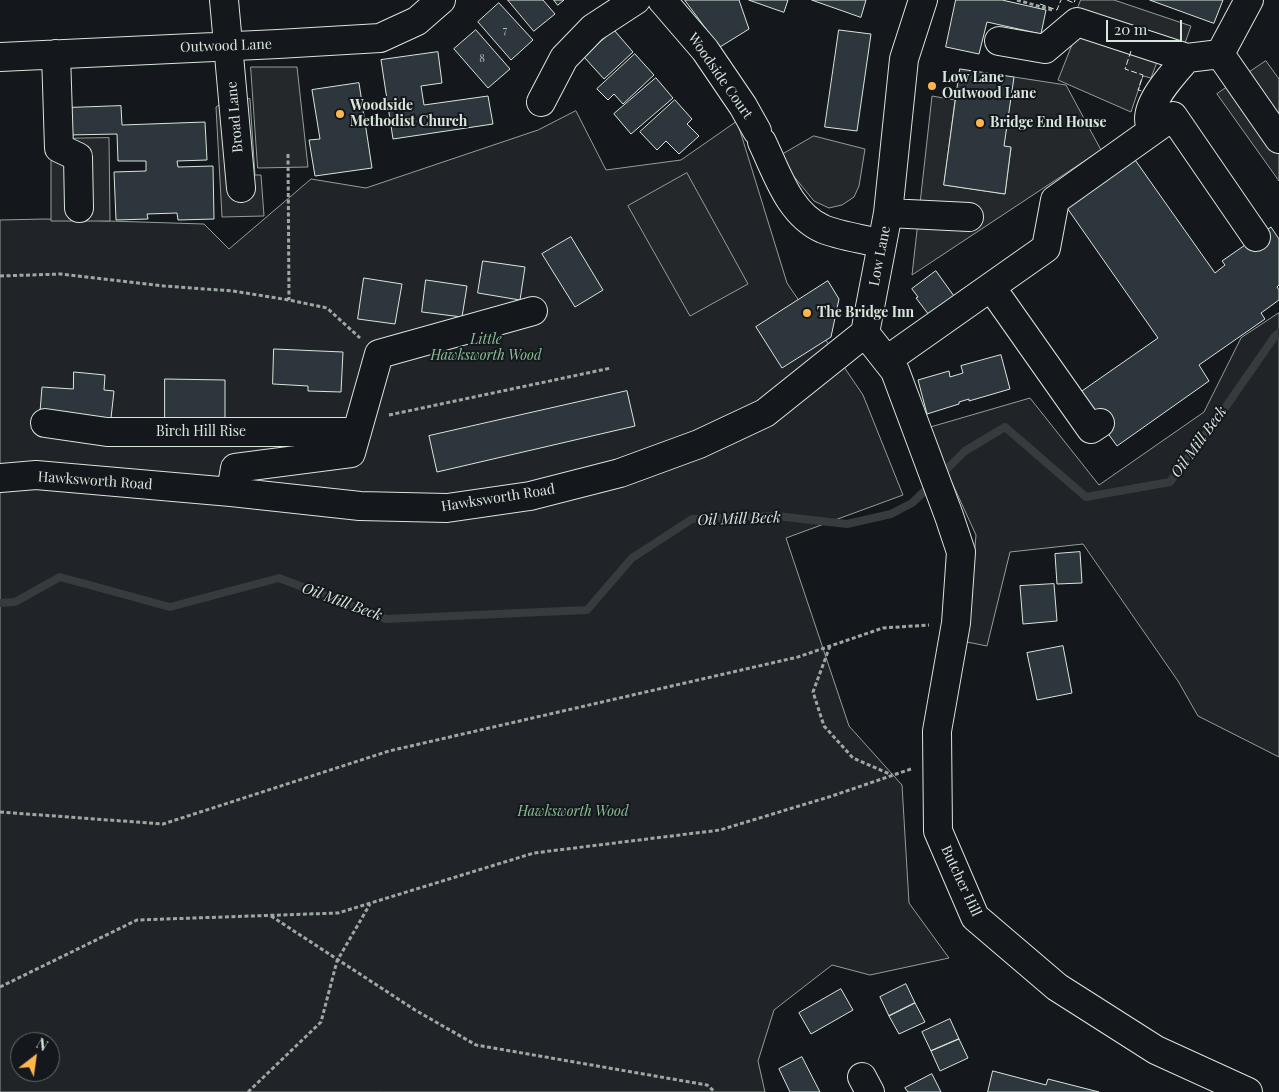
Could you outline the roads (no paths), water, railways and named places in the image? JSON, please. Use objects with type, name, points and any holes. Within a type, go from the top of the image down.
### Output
[{"type":"street","name":"Broad Lane","points":[[224,0],[241,188]]},
{"type":"street","name":"Outwood Lane","points":[[0,57],[380,38],[417,22],[441,0]]},
{"type":"street","points":[[541,102],[564,58],[593,28],[636,0]]},
{"type":"street","name":"Woodside Court","points":[[662,0],[705,50],[743,106],[760,136],[788,196],[805,219],[823,229],[882,244]]},
{"type":"street","name":"Low Lane","points":[[865,333],[888,213],[904,59],[923,0]]},
{"type":"street","points":[[1220,54],[1249,0]]},
{"type":"street","points":[[998,41],[1045,49],[1077,22],[1187,58],[1220,54]]},
{"type":"street","points":[[56,54],[59,148],[78,157],[79,208]]},
{"type":"street","points":[[1220,54],[1279,139]]},
{"type":"street","points":[[1153,130],[1148,121],[1151,107],[1166,83],[1187,58]]},
{"type":"street","points":[[865,333],[887,360],[991,288],[1046,248],[1054,200],[1173,116],[1256,237]]},
{"type":"street","points":[[888,213],[969,217]]},
{"type":"street","points":[[991,288],[1091,429],[1100,423]]},
{"type":"street","points":[[230,492],[236,468],[350,453],[379,354],[533,311]]},
{"type":"street","name":"Hawksworth Road","points":[[0,478],[36,475],[230,492],[360,506],[447,508],[530,496],[620,473],[699,444],[766,413],[865,333]]},
{"type":"street","name":"Butcher Hill","points":[[887,360],[895,371],[950,516],[961,552],[956,623],[937,731],[938,831],[975,918],[1057,987],[1156,1050],[1248,1092]]},
{"type":"street","name":"Birch Hill Rise","points":[[45,423],[107,432],[356,432]]},
{"type":"waterway","name":"Oil Mill Beck","points":[[939,477],[965,451],[1005,427],[1086,497],[1170,482],[1279,333]]},
{"type":"waterway","name":"Oil Mill Beck","points":[[0,603],[15,602],[60,577],[170,607],[279,578],[386,619],[587,610],[632,558],[692,519],[776,516],[847,524],[891,514],[912,503],[931,485]]},
{"type":"place","name":"Low Lane Outwood Lane","points":[[932,86]]},
{"type":"place","name":"Woodside Methodist Church","points":[[340,114]]},
{"type":"place","name":"Bridge End House","points":[[980,123]]},
{"type":"place","name":"The Bridge Inn","points":[[807,313]]},
{"type":"park label","name":"Little Hawksworth Wood","points":[[486,348]]},
{"type":"park label","name":"Hawksworth Wood","points":[[573,812]]}]
